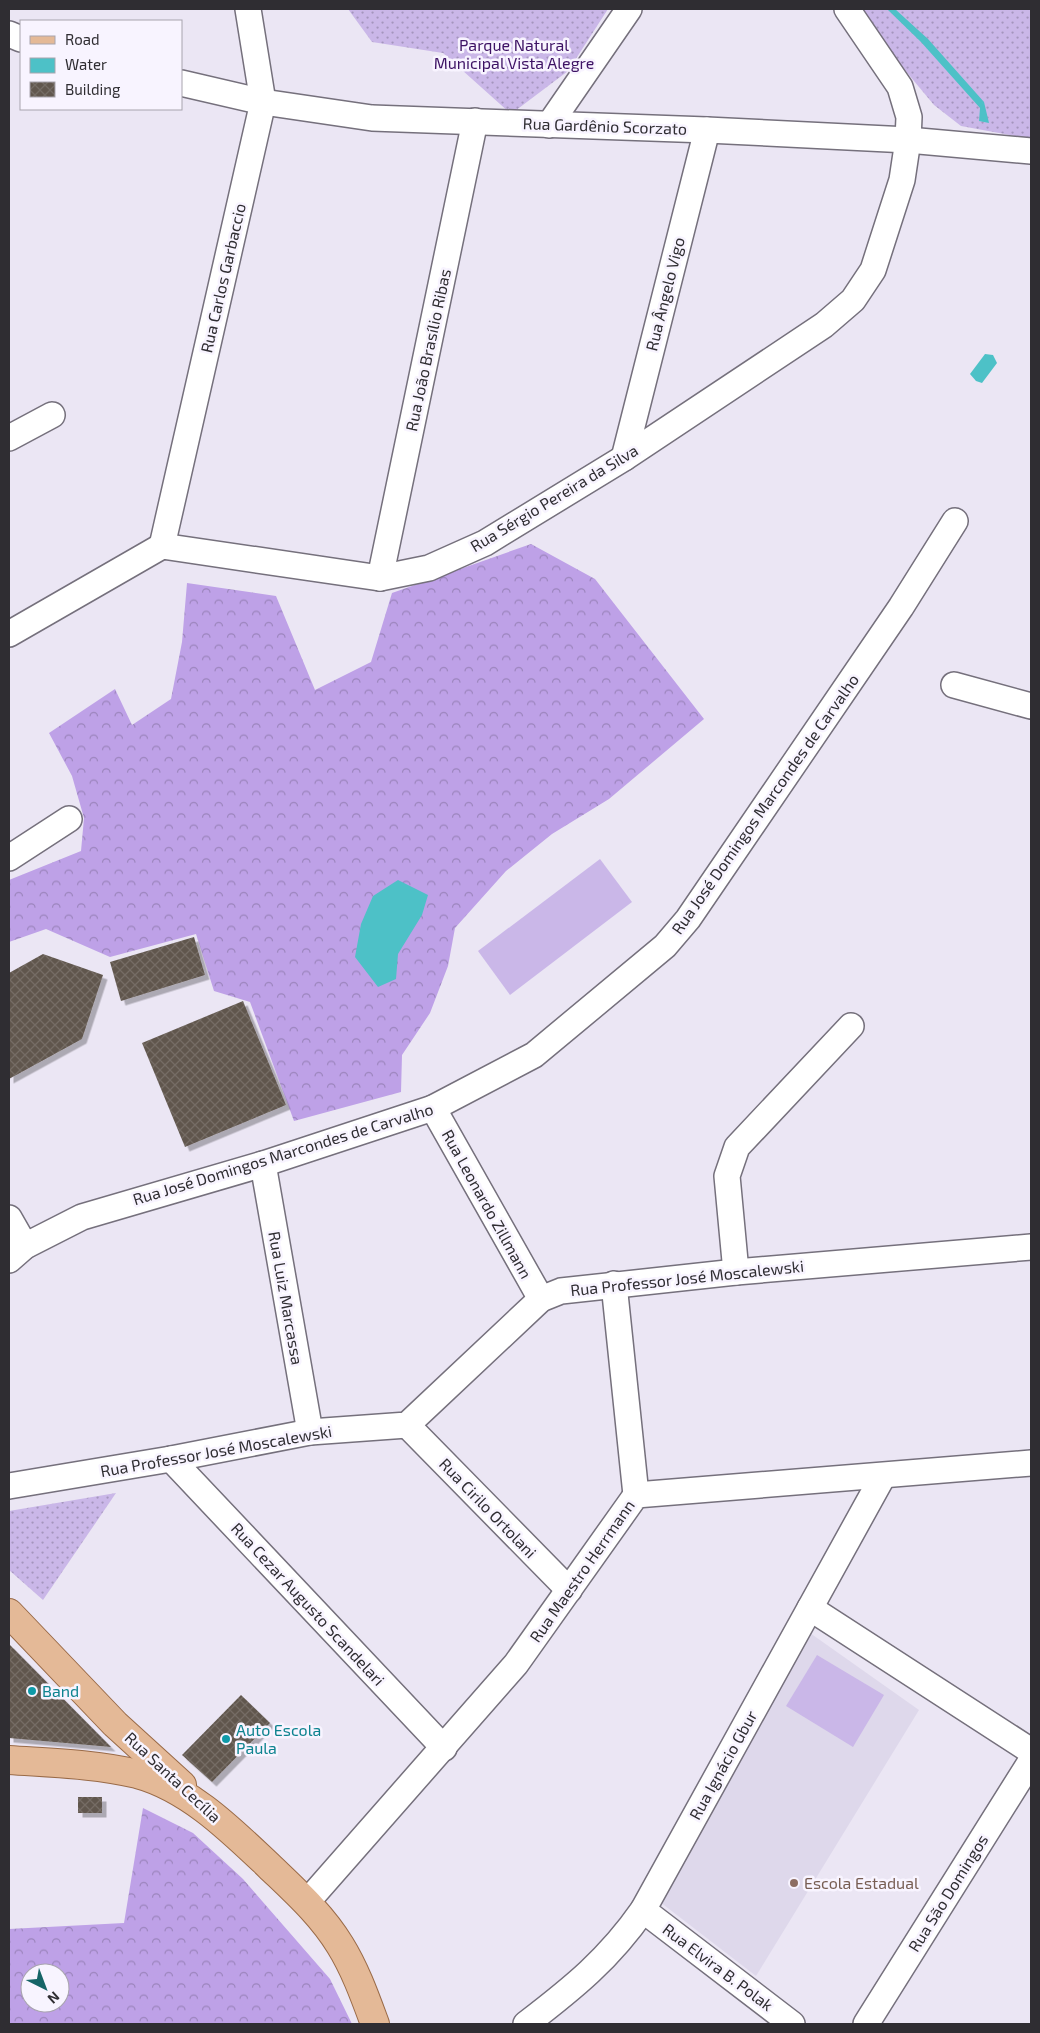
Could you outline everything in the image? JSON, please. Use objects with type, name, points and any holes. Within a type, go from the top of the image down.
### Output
[{"type":"main road","name":"Rua Santa Cecília","points":[[9,1613],[115,1724],[231,1830]]},
{"type":"main road","name":"Rua Santa Cecília","points":[[115,1724],[154,1780]]},
{"type":"main road","points":[[9,1760],[96,1767],[137,1774],[182,1794],[231,1830],[307,1902],[340,1945],[354,1970],[375,2024]]},
{"type":"street","name":"Rua Carlos Garbaccio","points":[[162,546],[263,102],[248,9]]},
{"type":"street","points":[[549,125],[629,9]]},
{"type":"street","name":"Rua Sérgio Pereira da Silva","points":[[162,546],[380,578],[429,568],[485,543],[624,458],[824,325],[853,300],[873,270],[902,180],[908,140],[909,117],[900,87],[847,9]]},
{"type":"street","name":"Rua Gardênio Scorzato","points":[[182,83],[263,102],[372,118],[707,130],[908,140],[1031,150]]},
{"type":"street","name":"Rua João Brasílio Ribas","points":[[380,578],[475,121]]},
{"type":"street","name":"Rua Ângelo Vigo","points":[[624,458],[707,130]]},
{"type":"street","points":[[9,438],[52,415]]},
{"type":"street","name":"Rua José Domingos Marcondes de Carvalho","points":[[17,1253],[82,1217],[263,1164],[433,1108],[534,1055],[665,946],[688,920],[901,607],[955,521]]},
{"type":"street","points":[[9,634],[162,546]]},
{"type":"street","points":[[954,685],[1031,706]]},
{"type":"street","points":[[9,858],[69,819]]},
{"type":"street","points":[[736,1272],[726,1176],[737,1147],[851,1026]]},
{"type":"street","name":"Rua Leonardo Zillmann","points":[[433,1108],[541,1299]]},
{"type":"street","name":"Rua Luiz Marcassa","points":[[263,1164],[310,1432]]},
{"type":"street","points":[[9,1218],[17,1253]]},
{"type":"street","name":"Rua Professor José Moscalewski","points":[[9,1486],[171,1459],[310,1432],[407,1425],[541,1299],[561,1291],[736,1272],[1031,1247]]},
{"type":"street","points":[[614,1284],[636,1495]]},
{"type":"street","name":"Rua Cirilo Ortolani","points":[[407,1425],[569,1590]]},
{"type":"street","name":"Rua Cezar Augusto Scandelari","points":[[171,1459],[444,1748]]},
{"type":"street","name":"Rua Maestro Herrmann","points":[[307,1902],[516,1664],[636,1495],[1031,1463]]},
{"type":"street","name":"Rua Ignácio Gbur","points":[[526,2024],[598,1966],[615,1948],[643,1910],[883,1476]]},
{"type":"street","points":[[810,1608],[1031,1751]]},
{"type":"street","name":"Rua São Domingos","points":[[866,2024],[1031,1761]]},
{"type":"street","name":"Rua Elvira B. Polak","points":[[643,1910],[792,2024]]},
{"type":"shaded area","points":[[810,1633],[919,1710],[756,1976],[660,1902]]},
{"type":"green space","name":"Parque Natural Municipal Vista Alegre","points":[[348,9],[608,9],[568,71],[511,114],[443,53],[372,42]]},
{"type":"green space","points":[[854,9],[1031,9],[1031,139],[961,126],[934,105]]},
{"type":"green space","points":[[531,544],[595,579],[704,719],[609,799],[552,834],[506,871],[455,928],[448,966],[430,1013],[402,1055],[401,1092],[294,1121],[250,1002],[214,991],[196,934],[110,957],[46,929],[9,942],[9,880],[81,851],[84,818],[72,776],[49,733],[115,689],[132,725],[171,699],[182,642],[187,583],[276,596],[315,690],[371,662],[392,593]]},
{"type":"green space","points":[[600,859],[632,902],[510,995],[478,951]]},
{"type":"green space","points":[[116,1493],[43,1600],[9,1570],[9,1511]]},
{"type":"green space","points":[[817,1655],[884,1695],[853,1747],[786,1706]]},
{"type":"green space","points":[[143,1808],[193,1833],[243,1879],[330,1979],[352,2024],[9,2024],[9,1929],[124,1923]]},
{"type":"water","points":[[887,9],[895,9],[928,39],[984,102],[989,123],[979,121],[980,108],[921,42]]},
{"type":"water","points":[[985,354],[993,355],[997,363],[982,383],[976,381],[970,374]]},
{"type":"water","points":[[398,880],[428,895],[422,915],[398,954],[396,979],[378,987],[355,957],[361,924],[373,896]]},
{"type":"building","points":[[194,937],[205,975],[121,1001],[110,962]]},
{"type":"building","points":[[43,954],[103,975],[82,1039],[9,1079],[9,973]]},
{"type":"building","points":[[243,1001],[286,1105],[185,1147],[142,1043]]},
{"type":"building","name":"Band","points":[[9,1644],[111,1747],[9,1738]]},
{"type":"building","name":"Auto Escola Paula","points":[[241,1695],[270,1723],[212,1782],[182,1755]]},
{"type":"building","points":[[78,1797],[102,1797],[102,1813],[78,1813]]},
{"type":"place","name":"Band","points":[[32,1691]]},
{"type":"place","name":"Auto Escola Paula","points":[[226,1739]]},
{"type":"place","name":"Escola Estadual","points":[[794,1883]]}]
